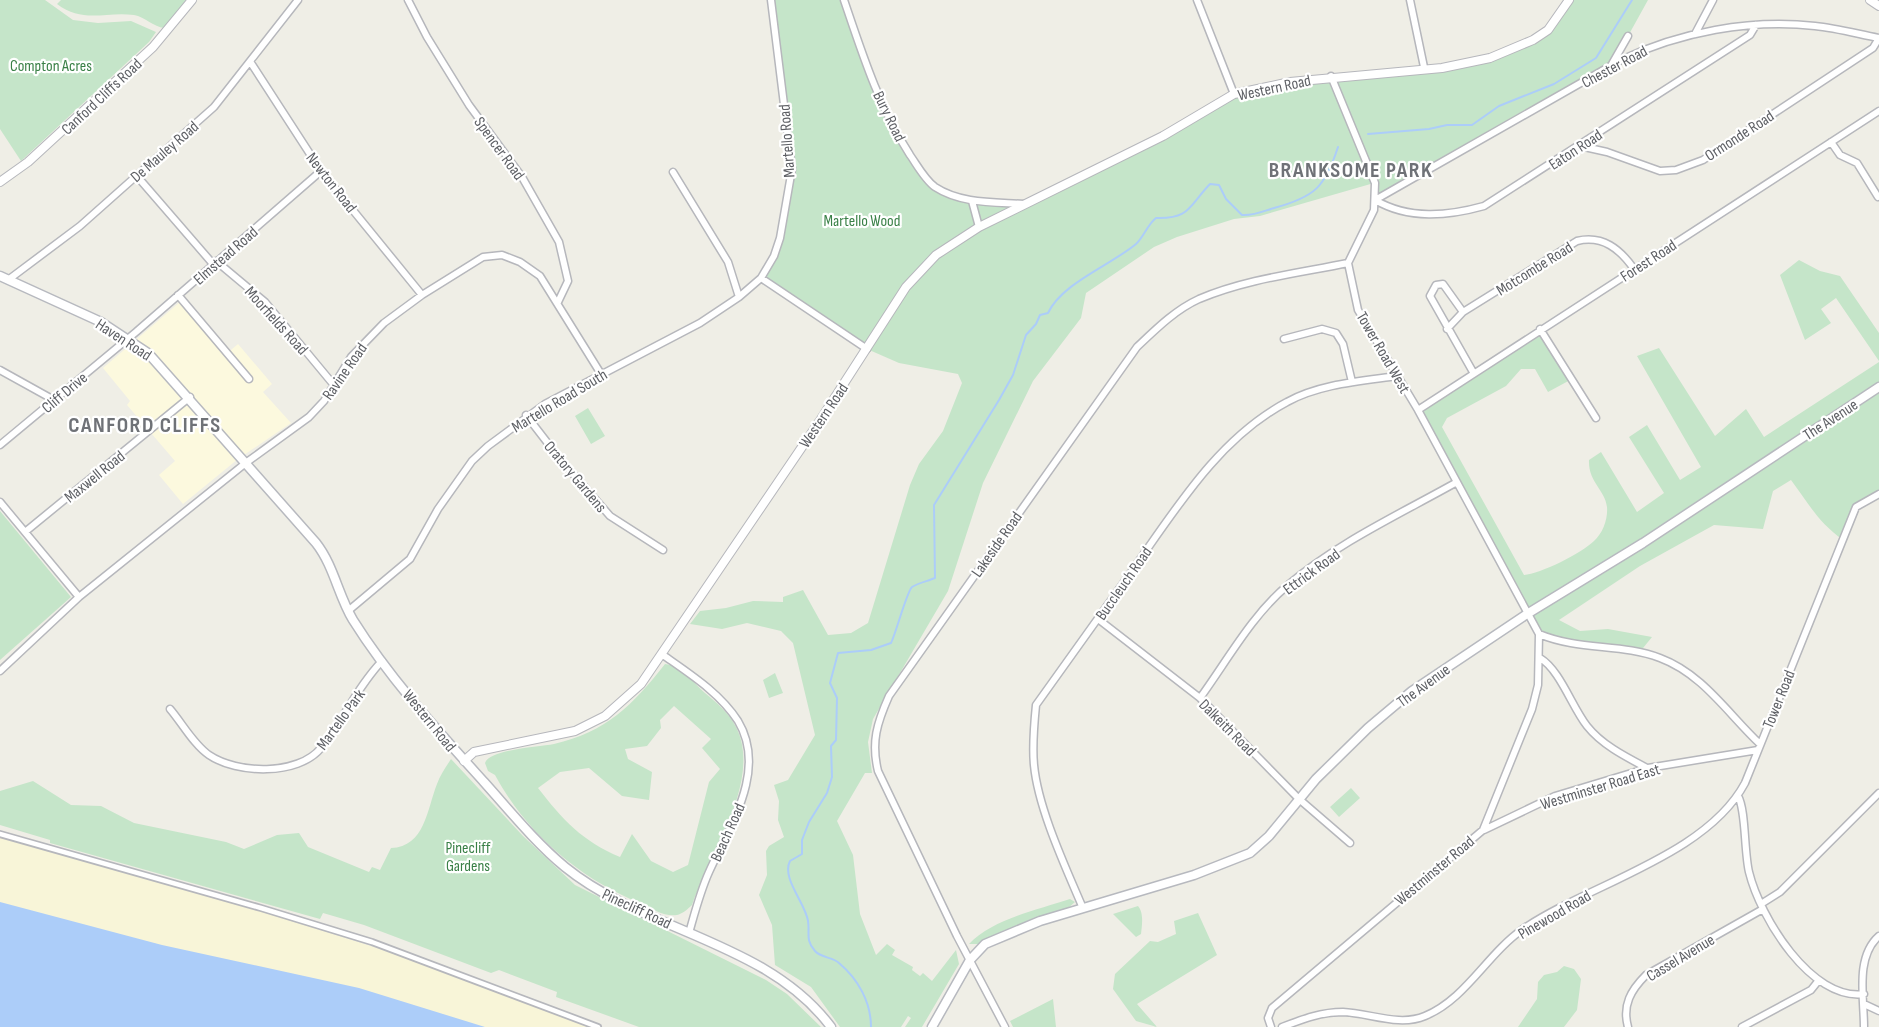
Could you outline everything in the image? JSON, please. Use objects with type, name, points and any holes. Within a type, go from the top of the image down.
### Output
[{"type":"main road","name":"Haven Road","points":[[4,278],[101,322],[129,339],[159,363],[247,462]]},
{"type":"main road","name":"The Avenue","points":[[970,960],[993,940],[1082,906],[1194,875],[1250,853],[1269,836],[1299,799],[1368,728],[1412,691],[1527,614],[1643,543],[1879,387]]},
{"type":"main road","name":"Western Road","points":[[247,462],[324,553],[348,611],[382,661],[437,732],[464,760]]},
{"type":"main road","name":"Pinecliff Road","points":[[464,760],[528,832],[581,879],[600,892],[751,963],[792,987],[819,1011],[831,1027]]},
{"type":"main road","points":[[932,1027],[970,960]]},
{"type":"street","name":"Canford Cliffs Road","points":[[0,182],[28,162],[153,47],[192,0]]},
{"type":"street","name":"De Mauley Road","points":[[4,278],[80,226],[214,107],[251,63],[298,0]]},
{"type":"street","name":"Spencer Road","points":[[408,0],[427,37],[469,105],[522,177],[559,242],[568,281],[558,302]]},
{"type":"street","name":"Martello Road","points":[[700,323],[739,297],[761,278],[774,256],[780,238],[792,169],[771,0]]},
{"type":"street","name":"Bury Road","points":[[843,0],[880,101],[894,130],[917,166],[935,187],[972,201],[1028,204]]},
{"type":"street","points":[[1197,0],[1234,94]]},
{"type":"street","points":[[1410,0],[1424,68]]},
{"type":"street","name":"Western Road","points":[[464,760],[474,752],[575,731],[605,717],[641,684],[663,655],[906,287],[936,255],[979,227],[1163,136],[1234,94],[1273,85],[1332,76],[1443,68],[1490,58],[1533,40],[1548,30],[1569,0]]},
{"type":"street","points":[[1695,34],[1713,0]]},
{"type":"street","points":[[1870,0],[1879,6]]},
{"type":"street","name":"Chester Road","points":[[1375,200],[1612,65],[1653,45],[1695,34],[1756,25],[1815,26],[1879,38]]},
{"type":"street","name":"Eaton Road","points":[[1375,200],[1386,207],[1415,214],[1450,214],[1484,206],[1503,196],[1750,35],[1756,25]]},
{"type":"street","points":[[1612,65],[1628,36]]},
{"type":"street","name":"Ormonde Road","points":[[1580,146],[1607,152],[1660,171],[1685,167],[1702,160],[1873,48],[1879,38]]},
{"type":"street","name":"Newton Road","points":[[251,63],[321,171],[422,295]]},
{"type":"street","points":[[1332,76],[1375,183],[1374,210],[1348,263]]},
{"type":"street","name":"Forest Road","points":[[1418,410],[1473,372],[1879,111]]},
{"type":"street","points":[[1831,142],[1840,154],[1857,163],[1878,197]]},
{"type":"street","name":"Elmstead Road","points":[[129,339],[214,262],[321,171]]},
{"type":"street","points":[[673,172],[728,262],[739,297]]},
{"type":"street","name":"Moorfields Road","points":[[136,175],[214,262],[265,302],[333,384]]},
{"type":"street","points":[[972,201],[979,227]]},
{"type":"street","name":"Motcombe Road","points":[[1447,329],[1463,312],[1577,241],[1593,239],[1613,246],[1634,269]]},
{"type":"street","name":"Ravine Road","points":[[0,670],[79,597],[247,462],[309,417],[324,401],[333,384],[368,337],[422,295],[483,257],[502,255],[520,262],[540,276],[601,374]]},
{"type":"street","name":"Tower Road West","points":[[1348,263],[1358,310],[1418,410],[1539,634]]},
{"type":"street","name":"Lakeside Road","points":[[970,960],[939,901],[878,771],[873,741],[878,721],[890,696],[1137,347],[1168,318],[1198,300],[1227,290],[1348,263]]},
{"type":"street","points":[[761,278],[867,349]]},
{"type":"street","points":[[1463,312],[1443,285],[1436,285],[1431,289],[1430,296],[1473,372]]},
{"type":"street","points":[[178,295],[249,379]]},
{"type":"street","name":"Martello Road South","points":[[348,611],[410,559],[438,509],[472,462],[488,446],[526,416],[700,323]]},
{"type":"street","points":[[1284,339],[1322,329],[1336,333],[1343,344],[1352,382]]},
{"type":"street","points":[[1540,329],[1596,418]]},
{"type":"street","name":"Cliff Drive","points":[[0,445],[129,339]]},
{"type":"street","points":[[0,370],[54,400]]},
{"type":"street","name":"Buccleuch Road","points":[[1082,906],[1050,826],[1034,767],[1033,732],[1036,705],[1210,466],[1240,434],[1289,400],[1352,382],[1397,376]]},
{"type":"street","name":"Maxwell Road","points":[[25,532],[190,397]]},
{"type":"street","name":"Oratory Gardens","points":[[526,416],[610,516],[663,550]]},
{"type":"street","name":"Ettrick Road","points":[[1200,698],[1251,627],[1288,585],[1328,557],[1457,482]]},
{"type":"street","name":"Tower Road","points":[[1539,634],[1575,646],[1629,651],[1659,658],[1683,669],[1708,688],[1759,747],[1856,507],[1879,494]]},
{"type":"street","points":[[0,502],[79,597]]},
{"type":"street","name":"Dalkeith Road","points":[[1098,619],[1200,698],[1299,799],[1350,843]]},
{"type":"street","name":"Westminster Road","points":[[1271,1027],[1268,1018],[1272,1008],[1483,830],[1532,709],[1538,685],[1539,634]]},
{"type":"street","name":"Beach Road","points":[[663,655],[695,677],[722,702],[738,722],[746,743],[748,762],[741,803],[703,886],[689,933]]},
{"type":"street","points":[[1540,658],[1548,663],[1588,727],[1605,744],[1648,768]]},
{"type":"street","name":"Martello Park","points":[[170,709],[203,750],[215,758],[249,767],[284,769],[300,763],[320,749],[382,661]]},
{"type":"street","name":"Westminster Road East","points":[[1483,830],[1555,796],[1648,768],[1759,747]]},
{"type":"street","name":"Pinewood Road","points":[[1282,1027],[1315,1014],[1343,1012],[1395,1020],[1424,1017],[1454,997],[1494,954],[1523,929],[1703,831],[1738,796],[1759,747]]},
{"type":"street","name":"Cassel Avenue","points":[[1628,1027],[1626,1002],[1634,988],[1646,975],[1762,906],[1780,892],[1879,793]]},
{"type":"street","points":[[1738,796],[1742,804],[1743,843],[1749,873],[1762,906],[1782,942],[1819,980],[1840,994],[1864,994]]},
{"type":"street","points":[[0,834],[350,935],[598,1027]]},
{"type":"street","points":[[1864,1027],[1866,953],[1879,936]]},
{"type":"street","points":[[970,960],[1005,1027]]},
{"type":"street","points":[[1742,1027],[1810,990],[1819,980]]},
{"type":"street","points":[[1864,1005],[1879,1011]]},
{"type":"shaded area","points":[[180,302],[225,355],[238,344],[272,384],[263,392],[291,423],[238,459],[183,504],[159,475],[175,461],[127,405],[130,401],[103,368]]},
{"type":"green space","name":"Compton Acres","points":[[0,0],[45,0],[73,20],[98,23],[131,21],[156,32],[149,42],[21,161],[0,129]]},
{"type":"green space","name":"Compton Acres","points":[[61,0],[186,0],[164,28],[134,15],[76,14],[57,4]]},
{"type":"green space","name":"Martello Wood","points":[[772,0],[844,0],[894,131],[935,187],[972,201],[1028,204],[1163,136],[1221,100],[1273,85],[1490,58],[1548,30],[1569,0],[1648,0],[1612,65],[1375,200],[1374,183],[1260,216],[1234,219],[1177,237],[1154,247],[1086,293],[1081,318],[1033,381],[983,483],[948,591],[873,719],[868,742],[872,773],[865,773],[837,821],[853,855],[860,914],[876,955],[887,944],[895,950],[892,955],[913,967],[912,970],[920,976],[923,973],[932,981],[956,950],[959,964],[922,1027],[905,1027],[911,1018],[908,1016],[901,1027],[840,1027],[811,987],[775,965],[772,925],[759,895],[767,875],[766,851],[769,846],[784,837],[778,820],[779,801],[774,785],[788,780],[815,735],[793,643],[781,631],[747,623],[722,629],[690,624],[700,611],[726,608],[753,601],[783,602],[783,597],[803,590],[828,635],[851,633],[868,623],[910,485],[919,464],[943,431],[962,383],[958,374],[899,363],[867,349],[761,278],[774,256],[792,169]]},
{"type":"green space","points":[[1799,260],[1820,271],[1840,276],[1879,333],[1879,361],[1836,298],[1821,309],[1831,323],[1805,340],[1780,275]]},
{"type":"green space","points":[[1540,329],[1572,379],[1548,392],[1535,369],[1521,369],[1506,386],[1447,418],[1442,427],[1524,575],[1540,571],[1571,557],[1588,546],[1600,534],[1606,521],[1607,507],[1591,474],[1589,460],[1601,452],[1637,512],[1664,493],[1629,437],[1647,425],[1680,480],[1701,467],[1637,356],[1659,348],[1715,436],[1746,409],[1764,437],[1879,362],[1879,494],[1856,507],[1843,540],[1820,519],[1791,480],[1773,491],[1763,529],[1714,525],[1640,566],[1559,620],[1580,631],[1608,629],[1652,637],[1639,653],[1575,646],[1539,634],[1418,410]]},
{"type":"green space","points":[[588,408],[605,436],[591,444],[575,416]]},
{"type":"green space","points":[[0,511],[71,597],[0,660]]},
{"type":"green space","points":[[665,664],[681,671],[718,704],[736,727],[743,748],[743,770],[731,817],[692,905],[677,915],[659,912],[619,894],[577,868],[539,835],[523,817],[495,775],[488,771],[485,763],[489,758],[505,752],[572,739],[604,724],[630,704]],"holes":[[[674,706],[711,739],[702,748],[720,769],[709,782],[688,865],[673,872],[651,861],[632,834],[620,857],[595,844],[565,820],[538,788],[560,772],[589,768],[622,796],[649,800],[652,772],[628,759],[625,749],[647,746],[661,728],[660,720]]]},
{"type":"green space","points":[[775,673],[783,693],[769,698],[763,680]]},
{"type":"green space","name":"Pinecliff Gardens","points":[[451,759],[523,836],[575,885],[766,980],[787,994],[821,1027],[639,1027],[556,997],[557,992],[499,970],[491,973],[364,925],[323,913],[320,919],[50,843],[50,840],[0,825],[0,791],[33,781],[71,805],[101,806],[134,823],[226,842],[244,849],[277,835],[299,833],[308,847],[369,872],[372,867],[380,870],[391,848],[402,846],[418,834],[438,781]]},
{"type":"green space","points":[[1351,788],[1360,798],[1339,817],[1330,807]]},
{"type":"green space","points":[[1070,899],[1075,902],[1068,908],[1003,931],[979,944],[969,944],[979,935],[1003,922]]},
{"type":"green space","points":[[1138,906],[1142,923],[1141,934],[1136,937],[1113,914]]},
{"type":"green space","points":[[1198,913],[1217,955],[1137,1004],[1157,1027],[1136,1021],[1113,989],[1115,974],[1150,941],[1158,942],[1176,934],[1174,921]]},
{"type":"green space","points":[[1564,966],[1574,969],[1581,979],[1577,1010],[1564,1027],[1518,1027],[1537,999],[1538,982],[1544,975],[1557,972]]},
{"type":"green space","points":[[1053,999],[1056,1027],[1013,1027],[1010,1021]]},
{"type":"sand","points":[[0,837],[260,911],[377,948],[598,1027],[403,1027],[0,919]]},
{"type":"water","points":[[0,902],[162,945],[359,988],[485,1027],[0,1027]]},
{"type":"waterway","points":[[1368,134],[1429,129],[1447,125],[1472,125],[1499,106],[1554,84],[1596,58],[1632,0]]},
{"type":"waterway","points":[[871,1027],[866,1000],[852,976],[836,961],[820,955],[812,947],[806,914],[791,883],[788,868],[790,861],[802,854],[802,840],[809,822],[827,793],[832,777],[831,746],[836,740],[837,698],[830,683],[838,653],[871,650],[891,643],[912,587],[935,578],[934,505],[1013,375],[1026,335],[1036,324],[1040,315],[1048,313],[1055,302],[1075,284],[1136,244],[1156,218],[1176,216],[1188,210],[1210,184],[1219,185],[1226,199],[1242,215],[1258,213],[1288,204],[1309,194],[1323,181],[1338,147]]},
{"type":"district","name":"BRANKSOME PARK","points":[[1351,169]]},
{"type":"district","name":"CANFORD CLIFFS","points":[[145,424]]}]
